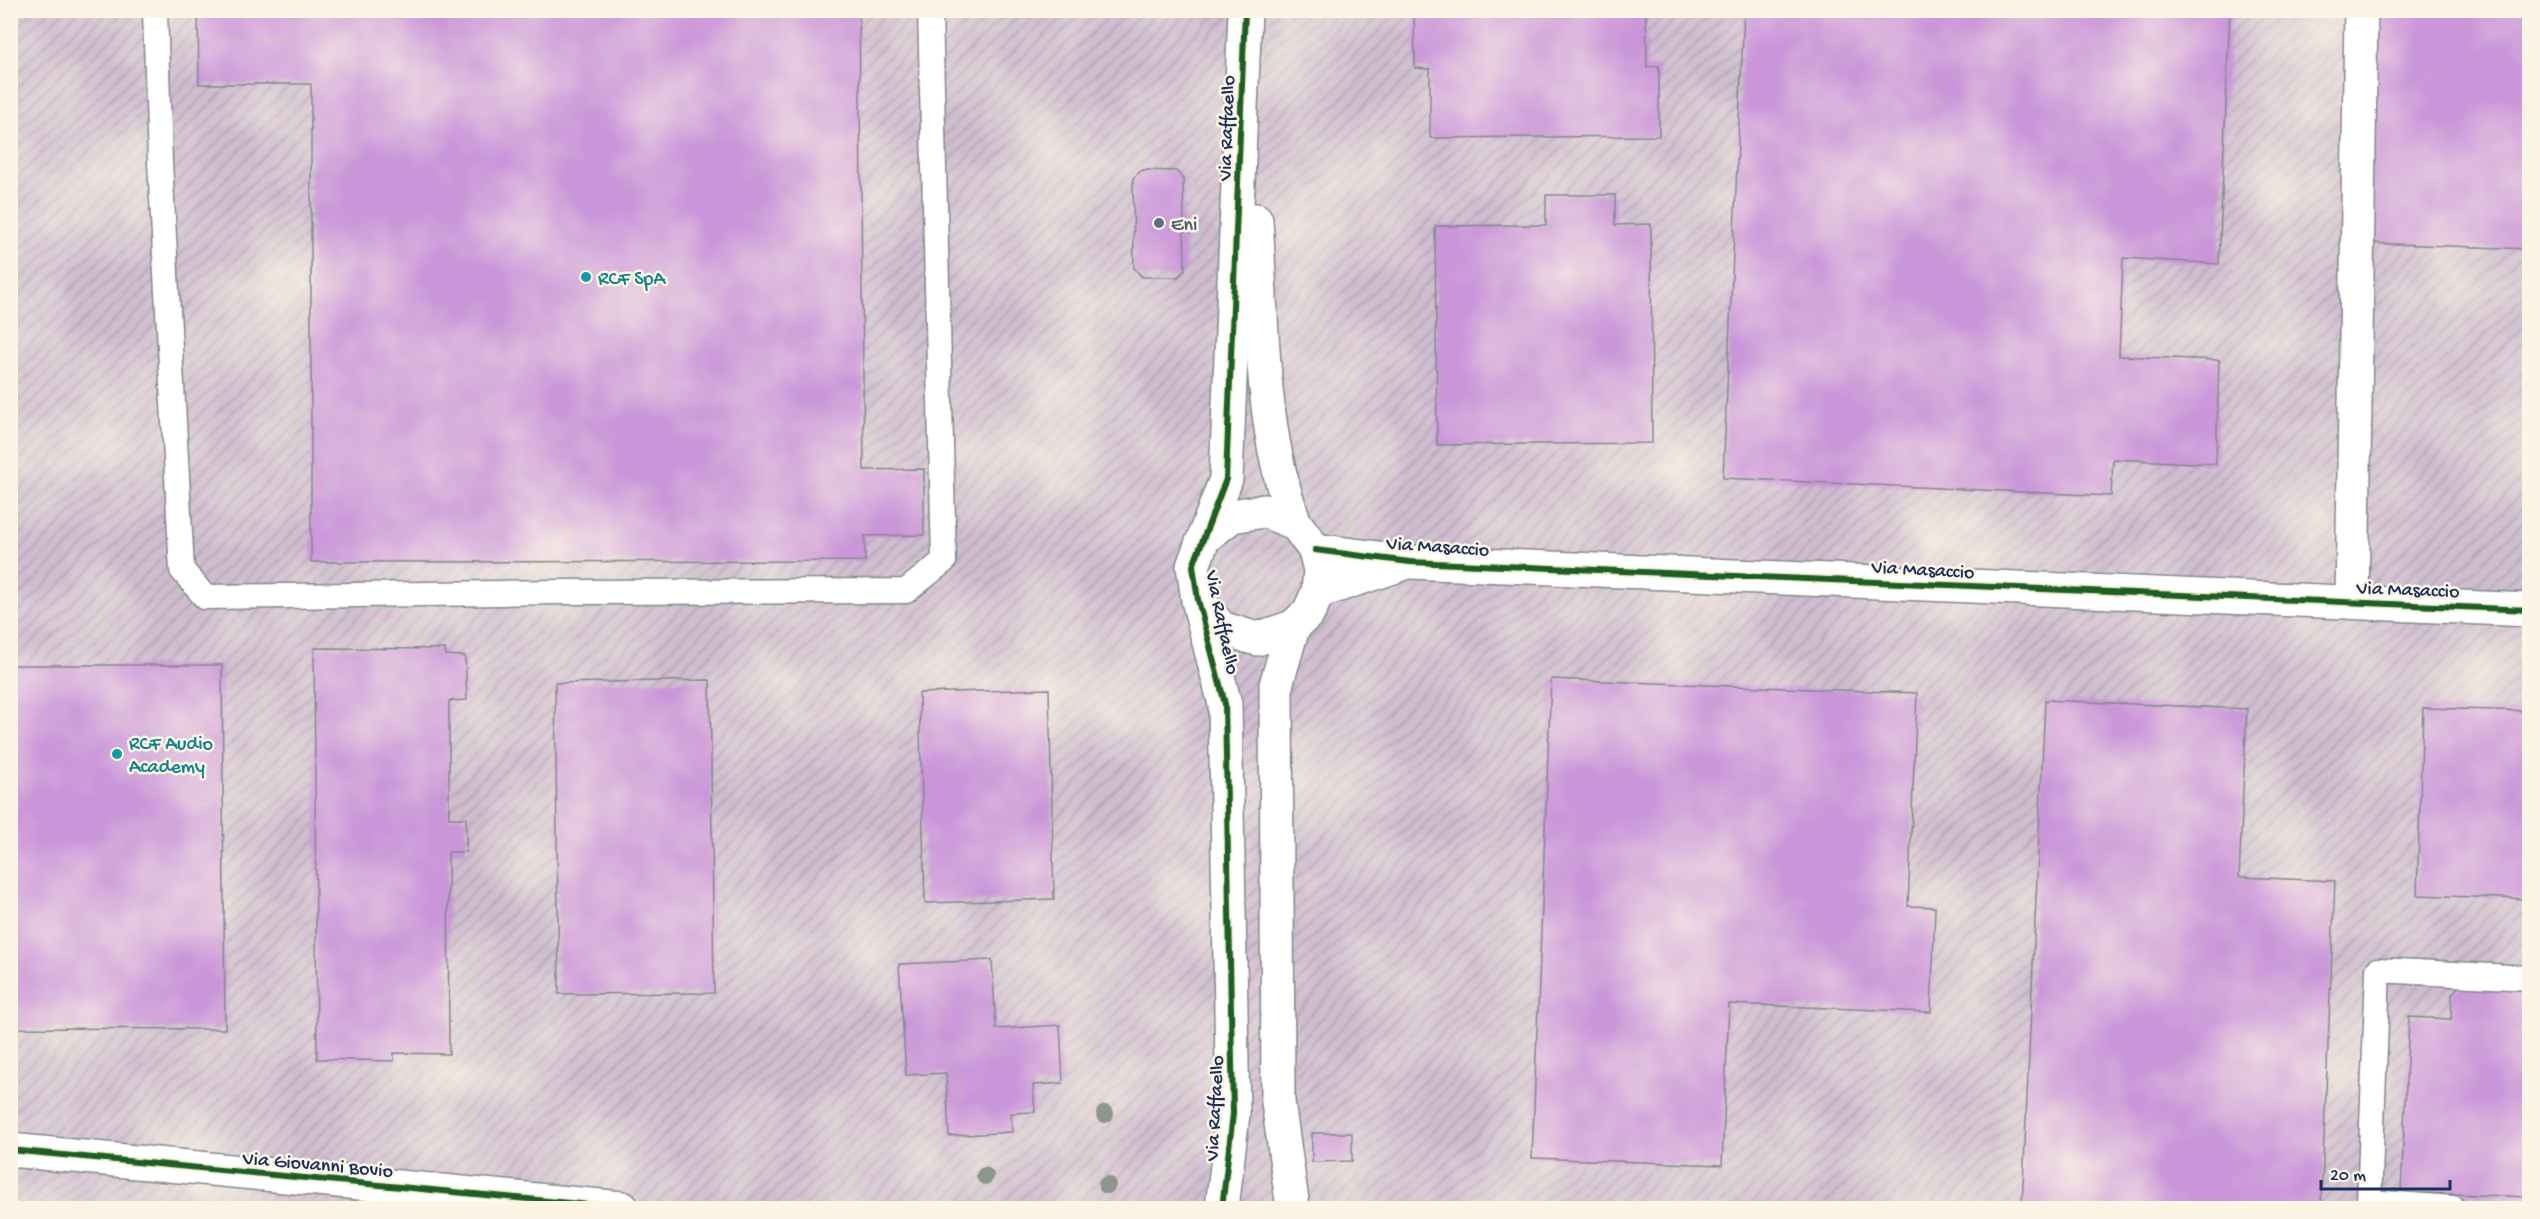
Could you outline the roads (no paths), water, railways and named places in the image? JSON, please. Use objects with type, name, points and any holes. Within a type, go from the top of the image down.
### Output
[{"type":"street","points":[[1245,10],[1245,47]]},
{"type":"street","points":[[2352,602],[2361,10]]},
{"type":"street","name":"Via Raffaello","points":[[1245,47],[1269,419],[1283,492],[1295,523],[1316,549]]},
{"type":"street","name":"Via Raffaello","points":[[1222,1209],[1233,1114],[1225,704],[1198,600],[1194,566],[1226,479],[1245,47]]},
{"type":"street","name":"Via Raffaello","points":[[1206,536],[1232,516],[1264,511],[1295,523]]},
{"type":"street","points":[[1293,1209],[1278,1102],[1276,685],[1293,627],[1308,612],[1318,592],[1320,570],[1316,549]]},
{"type":"street","name":"Via Masaccio","points":[[1316,549],[1410,562],[2529,610]]},
{"type":"street","name":"Via Masaccio","points":[[1318,592],[1410,562]]},
{"type":"street","name":"Via Raffaello","points":[[1198,600],[1221,628],[1257,639],[1293,627]]},
{"type":"street","name":"Via Giovanni Bovio","points":[[10,1150],[622,1209]]},
{"type":"lane","points":[[155,10],[160,162],[182,570],[205,597],[562,592],[906,591],[944,561],[930,10]]},
{"type":"lane","points":[[2453,1209],[2369,1202],[2378,970],[2529,978]]},
{"type":"place","name":"Eni","points":[[1159,223]]},
{"type":"place","name":"RCF SpA","points":[[586,277]]},
{"type":"place","name":"RCF Audio Academy","points":[[117,754]]}]
